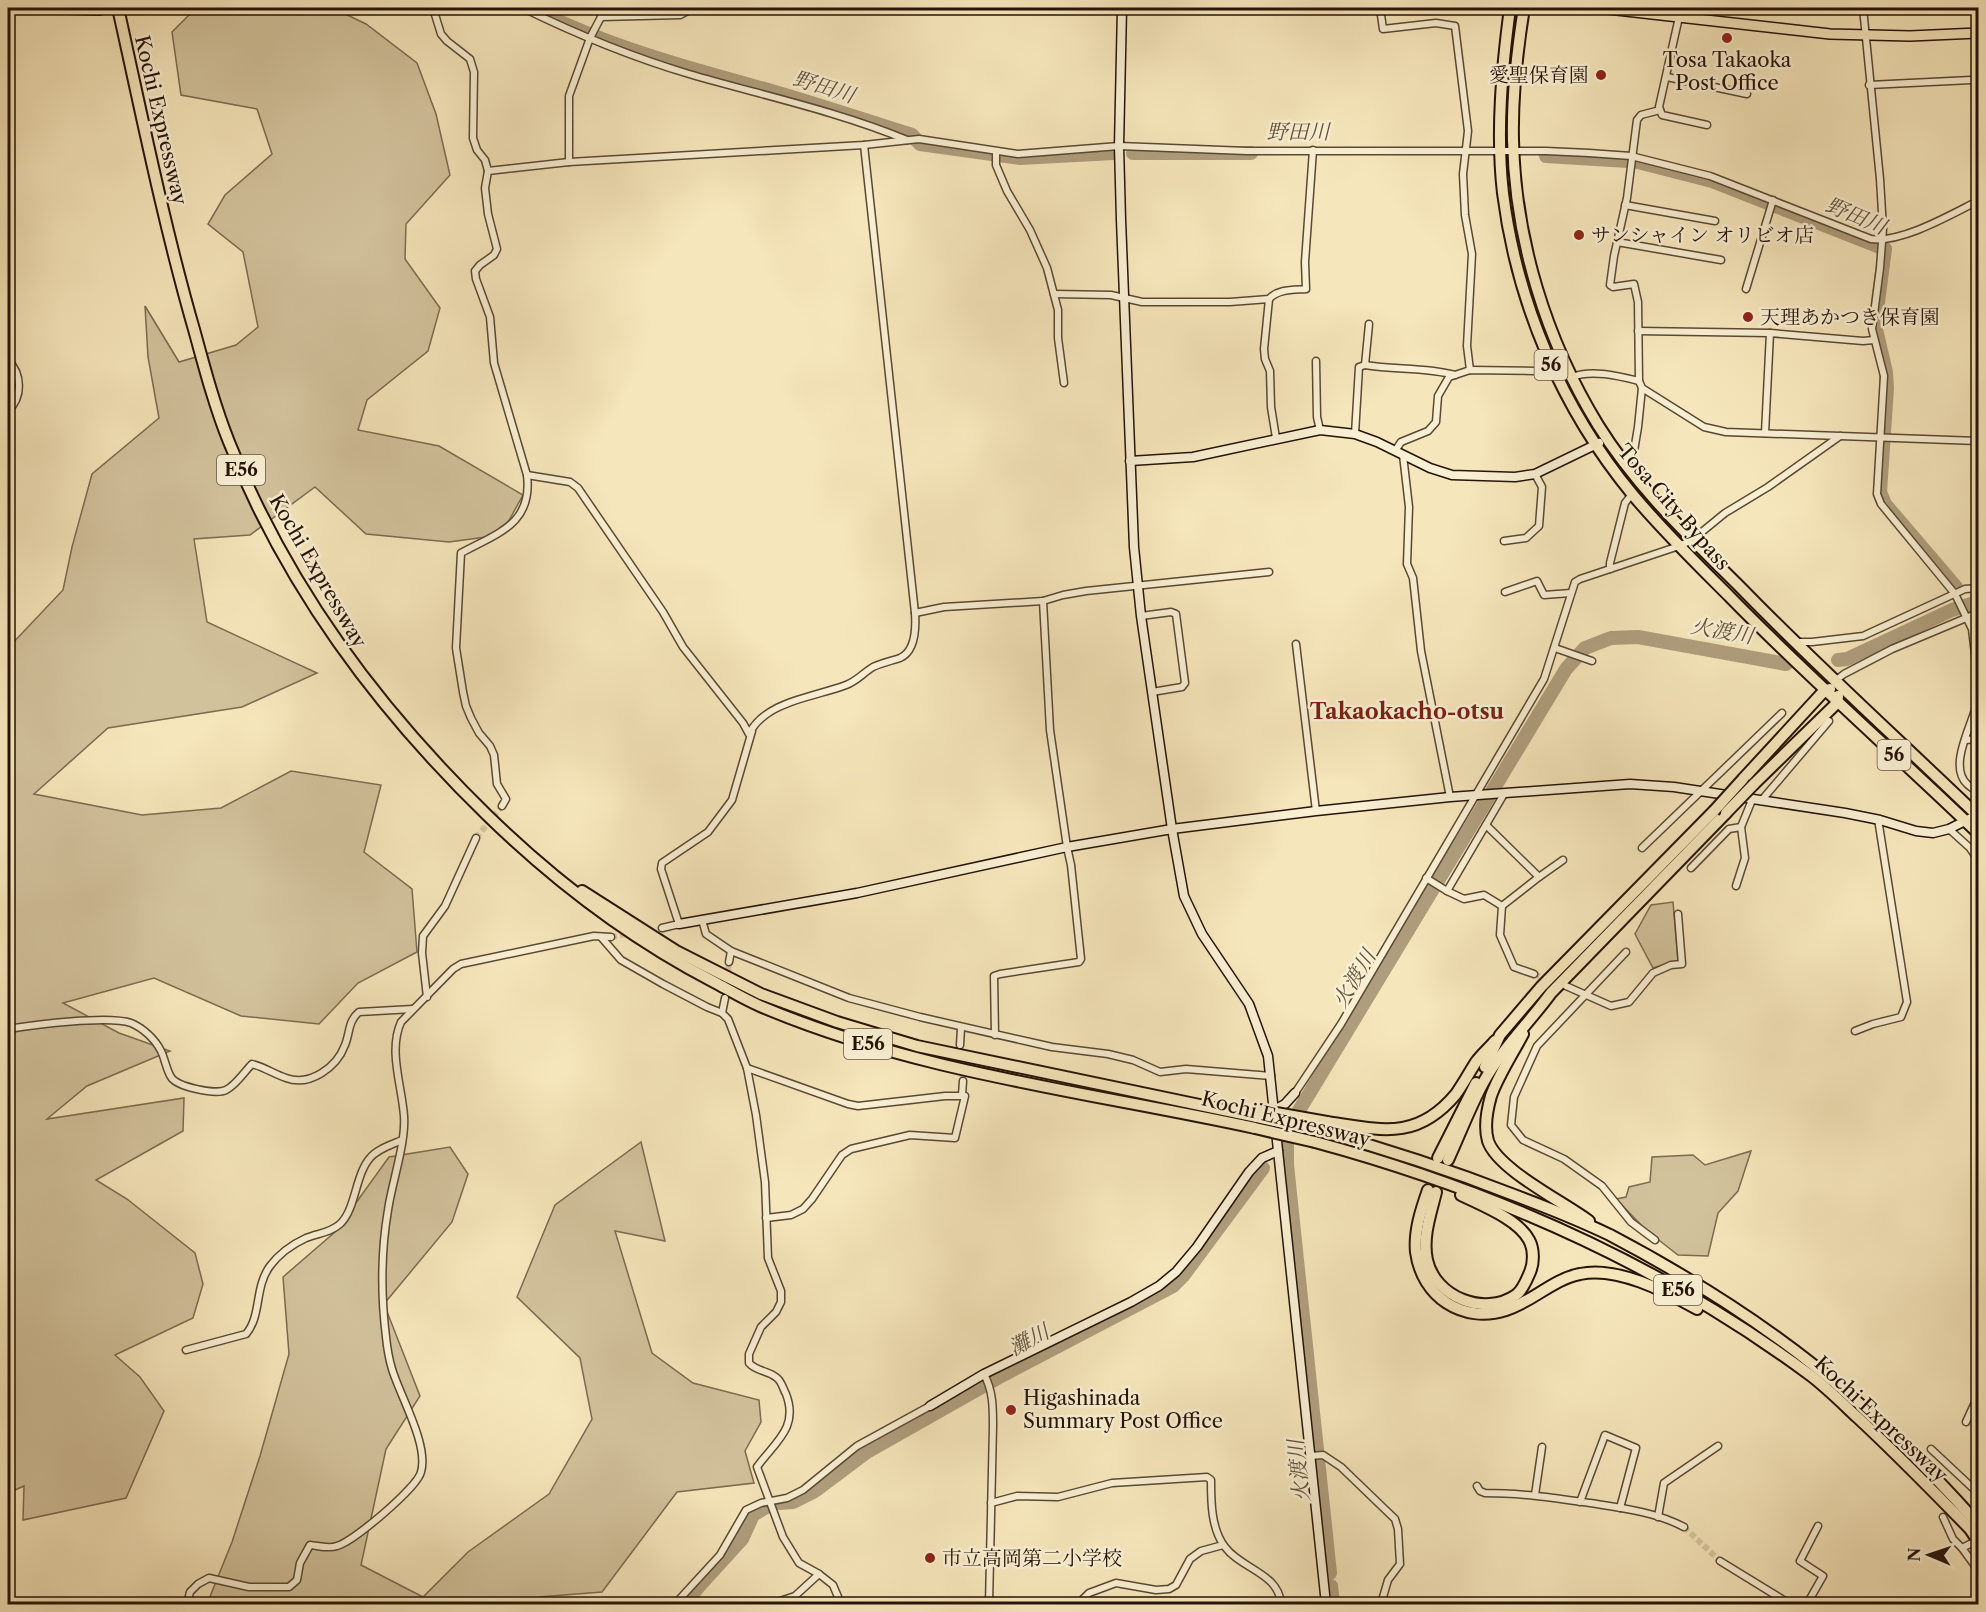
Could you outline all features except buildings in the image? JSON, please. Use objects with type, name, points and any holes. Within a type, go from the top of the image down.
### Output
[{"type":"highway","name":"Kochi Expressway","points":[[118,8],[183,293],[217,407],[246,482],[306,594],[351,662],[401,726],[525,852],[590,905],[669,958],[758,1005],[811,1025],[914,1058],[946,1065],[1257,1118]]},
{"type":"highway","name":"Tosa City Bypass","points":[[1510,8],[1501,98],[1503,193],[1514,252],[1529,310],[1551,366],[1575,411],[1596,445],[1632,494],[1679,546],[1824,691],[1978,833]]},
{"type":"highway","name":"Tosa City Bypass","points":[[1524,8],[1514,99],[1514,152],[1522,226],[1533,273],[1553,336],[1571,377],[1607,438],[1656,501],[1692,540],[1833,680],[1978,815]]},
{"type":"highway","points":[[1257,1118],[1324,1126],[1398,1130],[1419,1125],[1442,1109],[1457,1092],[1478,1059],[1541,987],[1714,811],[1833,680]]},
{"type":"highway","points":[[1500,1035],[1491,1058],[1463,1105],[1443,1159],[1483,1082],[1509,1044],[1527,1025],[1551,993],[1754,784],[1837,703],[1833,680]]},
{"type":"highway","name":"Kochi Expressway","points":[[525,852],[676,951],[761,994],[837,1022],[917,1046],[1257,1118],[1315,1142],[1365,1156],[1486,1198],[1601,1247],[1676,1288],[1811,1376],[1886,1444],[1970,1529],[1975,1542]]},
{"type":"highway","points":[[1527,1025],[1491,1095],[1486,1124],[1489,1143],[1499,1158],[1516,1173],[1608,1235]]},
{"type":"highway","name":"Kochi Expressway","points":[[1324,1126],[1554,1210],[1608,1235],[1683,1276],[1751,1319],[1816,1367],[1894,1436],[1978,1524]]},
{"type":"highway","points":[[1422,1175],[1508,1218],[1529,1239],[1533,1265],[1526,1282],[1516,1295],[1495,1303],[1472,1304],[1446,1291],[1427,1262],[1426,1248],[1432,1191],[1416,1234],[1416,1251],[1420,1270],[1432,1291],[1443,1302],[1455,1309],[1488,1315],[1508,1310],[1579,1274],[1605,1273],[1627,1278],[1668,1294],[1712,1317],[1811,1376]]},
{"type":"main road","points":[[33,8],[100,10]]},
{"type":"main road","points":[[1599,8],[1680,12],[1830,34],[1910,36],[1978,33]]},
{"type":"street","points":[[433,8],[441,34],[470,59],[473,65],[473,138],[477,150],[485,160],[488,171],[485,188],[487,206],[497,249],[494,255],[480,265],[476,271],[476,279],[490,317],[494,363],[527,475],[528,501],[519,518],[488,539],[461,553],[459,572],[456,648],[465,699],[471,718],[494,755],[497,784],[506,800],[502,806]]},
{"type":"street","points":[[523,8],[647,60],[913,140],[1018,154],[1119,146],[1313,152],[1546,151],[1631,156],[1710,176],[1882,244]]},
{"type":"street","points":[[569,162],[568,96],[590,38],[601,17],[600,8]]},
{"type":"street","points":[[601,17],[680,15],[693,8]]},
{"type":"street","points":[[1122,8],[1119,146],[1130,460],[1141,616],[1184,896],[1202,934],[1249,1004],[1263,1038],[1271,1077],[1326,1605]]},
{"type":"street","points":[[1380,8],[1383,28],[1436,23],[1455,26],[1468,130],[1463,174],[1465,215],[1472,254],[1467,317],[1470,370]]},
{"type":"street","points":[[1863,8],[1880,179],[1882,244],[1872,329],[1887,393],[1877,494],[1881,504],[1955,596],[1972,628],[1978,665]]},
{"type":"street","points":[[1680,12],[1660,110],[1662,115],[1707,125]]},
{"type":"street","points":[[1667,78],[1748,94]]},
{"type":"street","points":[[1869,85],[1971,80]]},
{"type":"street","points":[[1624,460],[1634,451],[1640,385],[1638,302],[1634,284],[1613,287],[1610,285],[1625,205],[1636,120],[1660,110]]},
{"type":"street","points":[[488,171],[569,162],[864,145],[913,140]]},
{"type":"street","points":[[527,475],[570,482],[578,488],[663,612],[683,647],[743,723],[749,734],[753,725],[770,712],[797,700],[847,685],[872,668],[905,656],[913,643],[915,613],[864,145]]},
{"type":"street","points":[[996,152],[995,160],[1007,191],[1034,238],[1047,268],[1058,310],[1058,338],[1064,383]]},
{"type":"street","points":[[1276,438],[1271,407],[1270,371],[1264,349],[1269,299],[1273,294],[1306,289],[1305,262],[1313,152]]},
{"type":"street","points":[[1746,289],[1773,200]]},
{"type":"street","points":[[1882,244],[1978,201]]},
{"type":"street","points":[[1625,205],[1715,221]]},
{"type":"street","points":[[1617,242],[1721,260]]},
{"type":"street","points":[[1054,294],[1111,295],[1142,302],[1230,302],[1269,299]]},
{"type":"street","points":[[1365,365],[1369,324]]},
{"type":"street","points":[[1638,331],[1770,333],[1874,340]]},
{"type":"street","points":[[1766,434],[1770,333]]},
{"type":"street","points":[[8,360],[17,373],[19,389],[17,399],[8,411]]},
{"type":"street","points":[[1316,361],[1317,417],[1320,430]]},
{"type":"street","points":[[1355,434],[1359,367],[1365,365],[1391,369],[1436,370],[1456,375]]},
{"type":"street","points":[[1450,797],[1420,651],[1413,578],[1407,564],[1409,507],[1399,453],[1401,442],[1428,432],[1436,422],[1438,396],[1449,377],[1470,370],[1535,370],[1551,366]]},
{"type":"street","points":[[1571,377],[1581,373],[1624,377],[1704,427],[1726,432],[1978,441]]},
{"type":"street","points":[[1130,460],[1193,457],[1320,430],[1355,434],[1430,468],[1452,475],[1515,477],[1535,474],[1607,438]]},
{"type":"street","points":[[1274,1110],[1285,1104],[1295,1093],[1341,1024],[1428,880],[1544,679],[1575,582],[1692,540],[1725,513],[1768,487],[1840,436]]},
{"type":"street","points":[[8,469],[8,495]]},
{"type":"street","points":[[1504,541],[1526,538],[1539,526],[1542,487],[1535,474]]},
{"type":"street","points":[[1610,569],[1625,503],[1632,494]]},
{"type":"street","points":[[8,546],[10,554],[8,560]]},
{"type":"street","points":[[915,613],[944,608],[1043,601],[1086,591],[1269,572]]},
{"type":"street","points":[[1505,592],[1537,580],[1544,595],[1571,593]]},
{"type":"street","points":[[1795,643],[1863,636],[1955,596],[1965,589],[1978,588]]},
{"type":"street","points":[[994,1035],[994,976],[1079,962],[1081,958],[1071,865],[1050,730],[1043,601]]},
{"type":"street","points":[[1141,616],[1171,612],[1176,614],[1185,683],[1182,687],[1152,693]]},
{"type":"street","points":[[1833,680],[1892,649],[1966,615],[1978,612]]},
{"type":"street","points":[[1296,644],[1316,811]]},
{"type":"street","points":[[1555,648],[1592,661]]},
{"type":"street","points":[[1978,699],[1960,756],[1959,770],[1965,783],[1978,792]]},
{"type":"street","points":[[1642,848],[1782,713]]},
{"type":"street","points":[[1737,886],[1745,858],[1740,827],[1756,801],[1829,721]]},
{"type":"street","points":[[679,924],[661,870],[662,863],[708,832],[732,800],[753,725]]},
{"type":"street","points":[[1965,740],[1978,739]]},
{"type":"street","points":[[662,928],[878,889],[1067,847],[1172,829],[1450,797],[1630,784],[1699,791],[1845,813],[1878,819],[1933,834],[1949,830],[1978,815]]},
{"type":"street","points":[[1445,889],[1486,825],[1501,794]]},
{"type":"street","points":[[1855,1031],[1901,1017],[1907,1002],[1878,819]]},
{"type":"street","points":[[1486,825],[1539,877]]},
{"type":"street","points":[[1691,868],[1729,829],[1740,827]]},
{"type":"street","points":[[1949,830],[1970,848],[1978,860]]},
{"type":"street","points":[[427,997],[422,953],[423,936],[445,906],[476,838]]},
{"type":"street","points":[[1534,974],[1514,967],[1500,935],[1502,906],[1563,860]]},
{"type":"street","points":[[1428,880],[1464,899],[1484,895],[1502,906]]},
{"type":"street","points":[[1566,986],[1611,1006],[1629,1002],[1653,974],[1671,965],[1682,964],[1678,914]]},
{"type":"street","points":[[702,920],[706,934],[731,951],[849,998],[961,1028],[1052,1047],[1108,1054],[1133,1060],[1160,1072],[1186,1069],[1271,1077]]},
{"type":"street","points":[[187,1605],[190,1592],[209,1578],[249,1587],[289,1587],[297,1580],[300,1563],[310,1545],[336,1547],[348,1542],[391,1507],[418,1480],[422,1470],[423,1450],[391,1367],[382,1292],[387,1212],[402,1140],[404,1117],[396,1060],[398,1030],[401,1022],[453,969],[461,964],[594,936],[611,937]]},
{"type":"street","points":[[601,937],[621,960],[722,1013],[728,1019],[747,1068],[765,1182],[768,1258],[782,1291],[781,1302],[776,1312],[762,1327],[749,1354],[749,1363],[754,1369],[771,1373],[780,1379],[791,1407],[789,1424],[782,1437],[757,1467],[759,1478],[771,1501],[773,1513],[783,1537],[799,1563],[833,1585],[841,1605]]},
{"type":"street","points":[[729,962],[731,951]]},
{"type":"street","points":[[1626,952],[1537,1046],[1514,1097],[1511,1125],[1523,1140],[1564,1160],[1602,1186],[1631,1222],[1655,1240]]},
{"type":"street","points":[[722,1013],[725,998]]},
{"type":"street","points":[[8,1029],[93,1020],[120,1021],[131,1024],[154,1041],[161,1051],[172,1079],[183,1085],[202,1090],[223,1091],[229,1089],[252,1064],[262,1066],[287,1079],[302,1080],[325,1072],[339,1058],[346,1044],[350,1023],[359,1012],[413,1009]]},
{"type":"street","points":[[960,1045],[961,1028]]},
{"type":"street","points":[[747,1068],[858,1106],[962,1095]]},
{"type":"street","points":[[766,1218],[791,1215],[803,1209],[842,1155],[850,1149],[910,1135],[955,1138],[965,1096],[962,1095],[963,1081]]},
{"type":"street","points":[[186,1350],[246,1334],[252,1326],[262,1278],[271,1264],[290,1247],[306,1238],[332,1231],[342,1222],[364,1167],[370,1158],[377,1151],[402,1140]]},
{"type":"street","points":[[675,1605],[720,1555],[746,1510],[787,1498],[803,1490],[857,1446],[985,1375],[1159,1286],[1176,1272],[1197,1247],[1248,1172],[1262,1158],[1278,1151]]},
{"type":"street","points":[[985,1375],[990,1385],[993,1426],[989,1605]]},
{"type":"street","points":[[1966,1422],[1978,1396]]},
{"type":"street","points":[[1580,1502],[1605,1435],[1635,1448],[1620,1508]]},
{"type":"street","points":[[1658,1517],[1664,1483],[1718,1446]]},
{"type":"street","points":[[1534,1495],[1542,1447]]},
{"type":"street","points":[[1931,1449],[1978,1493]]},
{"type":"street","points":[[1310,1456],[1323,1455],[1341,1467],[1395,1519],[1398,1529],[1400,1564],[1388,1580],[1381,1605]]},
{"type":"street","points":[[991,1503],[1017,1496],[1058,1497],[1112,1483],[1208,1477],[1211,1479],[1211,1503],[1216,1529],[1223,1545],[1231,1555],[1250,1566],[1275,1586],[1281,1594],[1281,1605]]},
{"type":"street","points":[[1477,1486],[1485,1493],[1534,1495],[1620,1508],[1668,1519],[1684,1527]]},
{"type":"street","points":[[1943,1517],[1953,1539],[1978,1570]]},
{"type":"street","points":[[1807,1605],[1823,1576],[1800,1561],[1818,1526]]},
{"type":"street","points":[[1962,1548],[1975,1542]]},
{"type":"street","points":[[1078,1605],[1089,1593],[1116,1583],[1156,1590],[1169,1589],[1176,1585],[1190,1558],[1201,1551],[1223,1545]]},
{"type":"street","points":[[1720,1561],[1790,1605]]},
{"type":"street","points":[[771,1605],[795,1596],[819,1574]]},
{"type":"shaded area","points":[[229,8],[333,8],[366,24],[417,63],[436,114],[450,175],[406,224],[405,259],[440,308],[428,351],[367,400],[358,430],[439,446],[523,495],[501,535],[449,542],[366,534],[315,487],[250,535],[194,539],[207,622],[317,673],[242,707],[108,728],[34,794],[142,815],[221,808],[291,771],[381,785],[364,852],[412,889],[417,952],[358,983],[319,1024],[241,1016],[154,978],[63,1003],[119,1033],[170,1051],[87,1086],[47,1119],[184,1098],[183,1131],[96,1180],[127,1199],[195,1253],[203,1284],[193,1318],[115,1355],[140,1377],[164,1411],[126,1498],[23,1520],[24,1486],[8,1493],[8,648],[63,590],[92,474],[159,418],[148,357],[145,306],[179,362],[236,345],[258,327],[243,252],[208,224],[225,195],[272,154],[257,109],[181,95],[172,32],[191,13]]},
{"type":"shaded area","points":[[1673,902],[1678,961],[1653,968],[1635,934],[1651,905]]},
{"type":"shaded area","points":[[641,1142],[665,1241],[615,1231],[652,1353],[693,1383],[759,1400],[761,1422],[745,1451],[754,1483],[677,1492],[602,1592],[539,1597],[536,1604],[207,1604],[232,1542],[260,1456],[289,1354],[283,1277],[335,1232],[389,1157],[450,1147],[468,1174],[452,1222],[384,1304],[420,1396],[386,1449],[361,1565],[423,1597],[468,1552],[549,1494],[592,1419],[580,1358],[517,1297],[555,1205]]},
{"type":"shaded area","points":[[1751,1151],[1738,1191],[1718,1213],[1708,1256],[1678,1255],[1646,1230],[1616,1199],[1626,1197],[1629,1187],[1650,1182],[1652,1157],[1693,1155],[1705,1165]]},
{"type":"waterway","name":"野田川","points":[[531,8],[559,22],[618,45],[912,135],[920,144],[1020,158],[1114,153]]},
{"type":"waterway","name":"野田川","points":[[1133,153],[1251,153]]},
{"type":"waterway","name":"野田川","points":[[1546,156],[1628,161]]},
{"type":"waterway","name":"野田川","points":[[1634,161],[1712,181],[1885,249],[1875,325],[1886,372],[1887,388],[1880,492],[1885,504],[1956,587]]},
{"type":"waterway","name":"火渡川","points":[[1838,660],[1847,659],[1952,610],[1978,602]]},
{"type":"waterway","name":"火渡川","points":[[1289,1127],[1566,669],[1585,648],[1611,638],[1638,637],[1786,664]]},
{"type":"waterway","name":"火渡川","points":[[1287,1132],[1287,1165],[1330,1573]]},
{"type":"waterway","name":"灘川","points":[[778,1503],[793,1502],[815,1491],[867,1452],[1003,1375],[1173,1286],[1183,1276],[1263,1168]]},
{"type":"waterway","name":"灘川","points":[[685,1604],[742,1539],[753,1515],[766,1507]]},
{"type":"waterway","name":"火渡川","points":[[1331,1586],[1333,1604]]},
{"type":"tunnel","points":[[100,10],[118,8]]},
{"type":"tunnel","points":[[476,838],[502,806]]},
{"type":"tunnel","points":[[611,937],[632,933]]},
{"type":"tunnel","points":[[727,980],[729,962]]},
{"type":"tunnel","points":[[1534,974],[1562,985]]},
{"type":"tunnel","points":[[960,1045],[963,1081]]},
{"type":"tunnel","points":[[1684,1527],[1720,1561]]},
{"type":"place","name":"Tosa Takaoka Post Office","points":[[1727,38]]},
{"type":"place","name":"愛聖保育園","points":[[1601,75]]},
{"type":"place","name":"サンシャイン オリビオ店","points":[[1579,235]]},
{"type":"place","name":"天理あかつき保育園","points":[[1748,317]]},
{"type":"place","name":"Higashinada Summary Post Office","points":[[1011,1410]]},
{"type":"place","name":"市立高岡第二小学校","points":[[930,1558]]},
{"type":"district","name":"Takaokacho-otsu","points":[[1407,711]]}]
